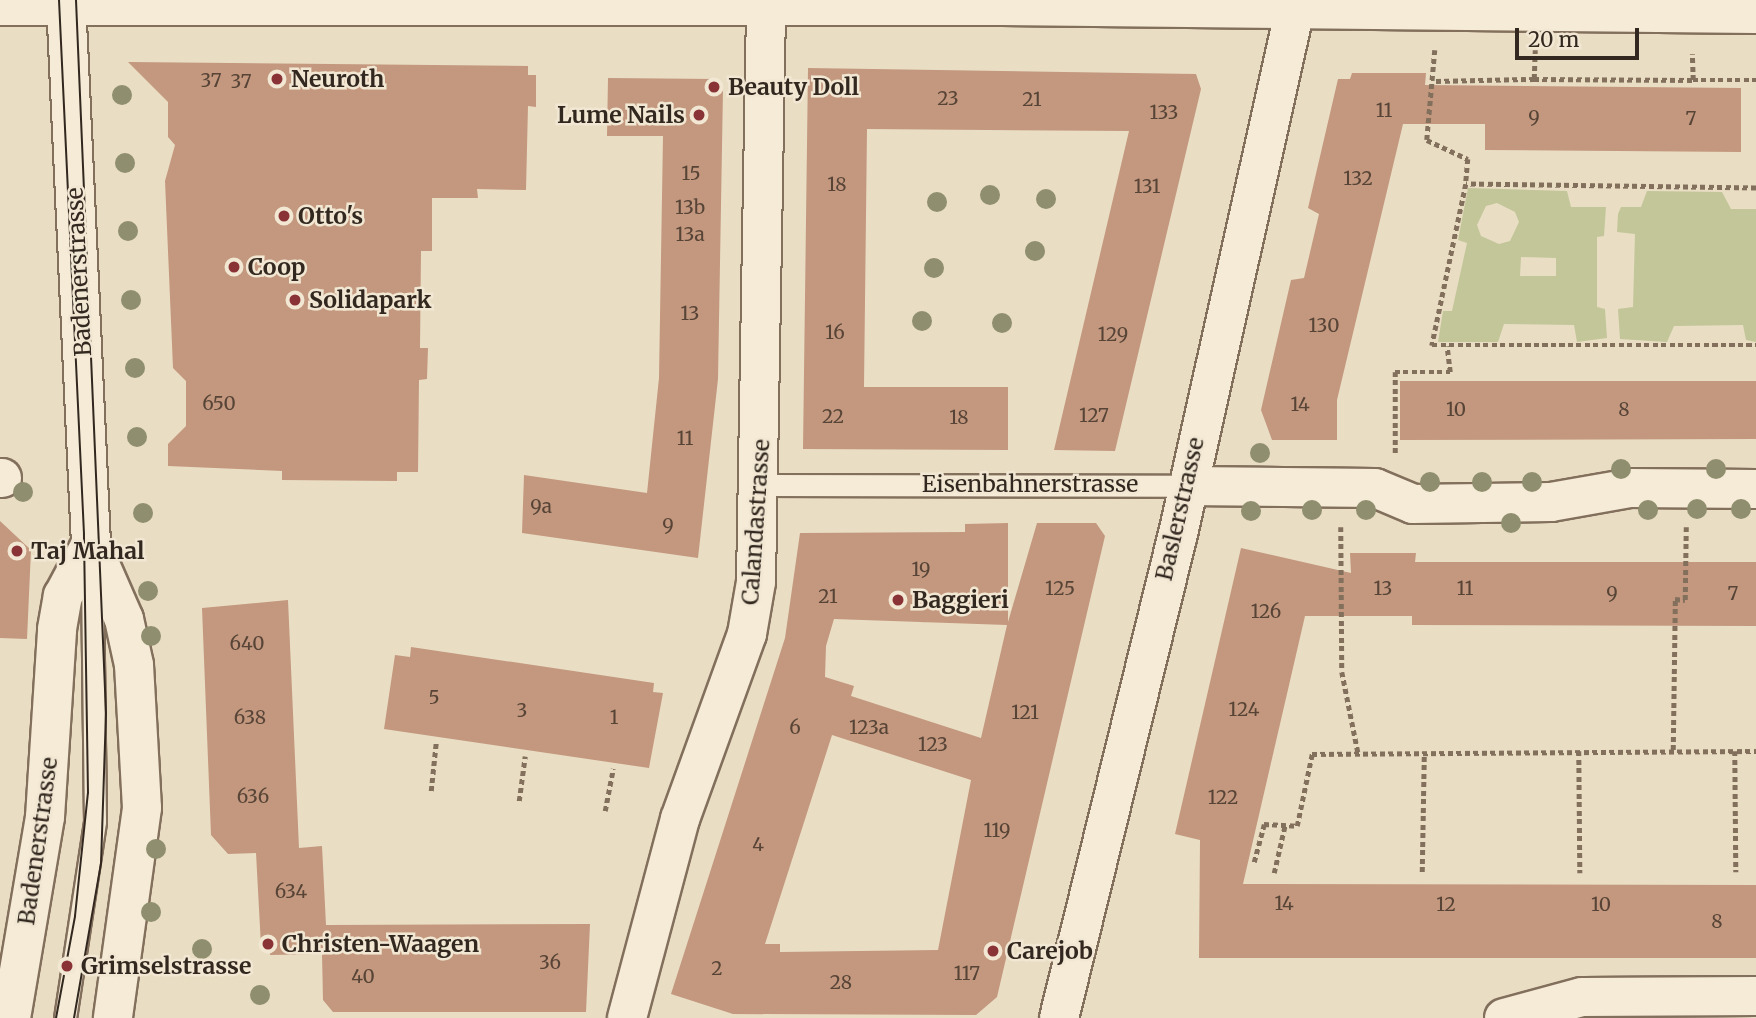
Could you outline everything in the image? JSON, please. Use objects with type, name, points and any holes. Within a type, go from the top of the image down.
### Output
[{"type":"street","points":[[0,6],[66,3],[766,7],[1296,4],[1756,14]]},
{"type":"street","name":"Badenerstrasse","points":[[66,3],[91,544],[124,619],[134,665],[142,808],[113,1018]]},
{"type":"street","name":"Baslerstrasse","points":[[1059,1018],[1188,486],[1296,4]]},
{"type":"street","name":"Calandastrasse","points":[[627,1018],[680,819],[747,634],[757,582],[762,485],[766,7]]},
{"type":"street","name":"Eisenbahnerstrasse","points":[[1188,486],[1375,488],[1413,504],[1550,502],[1630,488],[1756,489]]},
{"type":"street","name":"Badenerstrasse","points":[[11,1018],[48,792],[57,629],[63,596],[91,544]]},
{"type":"street","points":[[1504,1018],[1582,997],[1756,996]]},
{"type":"lane","name":"Eisenbahnerstrasse","points":[[762,485],[1188,486]]},
{"type":"lane","name":"Badenerstrasse","points":[[65,1018],[95,821],[91,544]]},
{"type":"path","points":[[1435,49],[1436,81],[1427,140],[1468,159],[1466,184],[1432,345],[1756,345]]},
{"type":"path","points":[[1534,79],[1535,49]]},
{"type":"path","points":[[1692,50],[1693,80]]},
{"type":"path","points":[[1436,81],[1756,80]]},
{"type":"path","points":[[1466,184],[1756,188]]},
{"type":"path","points":[[1394,496],[1395,372],[1450,372],[1447,346]]},
{"type":"path","points":[[1341,487],[1342,672],[1357,752]]},
{"type":"path","points":[[1673,750],[1675,599],[1685,600],[1687,488]]},
{"type":"path","points":[[431,791],[436,743]]},
{"type":"path","points":[[1579,751],[1580,873]]},
{"type":"path","points":[[1735,751],[1736,872]]},
{"type":"path","points":[[1254,862],[1264,824],[1297,826],[1312,754],[1756,751]]},
{"type":"path","points":[[1422,872],[1423,752]]},
{"type":"path","points":[[519,801],[525,756]]},
{"type":"path","points":[[606,811],[612,769]]},
{"type":"path","points":[[1274,873],[1285,825]]},
{"type":"green space","points":[[1468,188],[1567,191],[1571,207],[1606,207],[1604,236],[1597,237],[1597,307],[1605,309],[1607,338],[1577,342],[1574,325],[1504,324],[1498,342],[1438,342],[1443,311],[1452,311],[1467,243],[1458,240]],"holes":[[[1497,203],[1515,212],[1519,222],[1510,241],[1499,244],[1481,236],[1477,225],[1486,206]],[[1521,257],[1556,258],[1556,276],[1520,276]]]},
{"type":"green space","points":[[1647,191],[1722,192],[1731,209],[1756,209],[1756,342],[1746,340],[1743,325],[1674,326],[1667,342],[1620,339],[1618,309],[1633,307],[1635,234],[1617,232],[1618,214],[1621,207],[1641,207]]},
{"type":"building","name":"Solidapark","points":[[128,62],[528,66],[528,75],[536,75],[536,107],[528,106],[526,190],[477,189],[478,198],[432,198],[432,251],[421,251],[420,348],[428,348],[427,379],[419,380],[418,472],[397,472],[397,481],[282,480],[282,471],[168,466],[168,444],[186,426],[186,381],[173,368],[165,181],[175,145],[168,137],[168,102]]},
{"type":"building","points":[[808,68],[1196,74],[1201,89],[1115,451],[1054,450],[1129,131],[867,129],[864,387],[1008,387],[1008,450],[803,449]]},
{"type":"building","points":[[1352,73],[1426,73],[1425,85],[1741,88],[1741,152],[1485,150],[1485,124],[1403,124],[1337,400],[1337,440],[1272,440],[1261,410],[1291,280],[1304,278],[1319,214],[1308,208],[1338,79],[1350,79]]},
{"type":"building","points":[[608,78],[714,79],[723,89],[718,379],[698,558],[522,533],[524,475],[647,493],[659,378],[663,136],[607,136]]},
{"type":"building","points":[[1400,381],[1756,381],[1756,439],[1400,440]]},
{"type":"building","points":[[0,521],[31,550],[27,639],[0,638]]},
{"type":"building","points":[[1008,523],[1008,622],[1037,523],[1096,523],[1105,536],[997,997],[976,1015],[733,1014],[671,994],[785,638],[800,533],[965,532],[965,524]],"holes":[[[834,619],[1007,625],[981,738],[851,696],[854,686],[825,677],[826,646]],[[832,735],[971,780],[938,950],[780,952],[780,944],[765,944]]]},
{"type":"building","points":[[1241,548],[1351,573],[1350,553],[1416,553],[1415,562],[1756,562],[1756,626],[1412,625],[1412,616],[1305,616],[1243,884],[1756,885],[1756,958],[1199,958],[1200,840],[1175,834]]},
{"type":"building","points":[[288,600],[299,848],[322,846],[326,925],[590,924],[586,1012],[333,1012],[323,1000],[322,954],[270,955],[272,943],[261,946],[256,853],[228,854],[211,835],[202,608]]},
{"type":"building","points":[[411,647],[654,683],[653,692],[663,693],[649,768],[384,729],[395,655],[410,657]]},
{"type":"tram line","points":[[56,1018],[75,916],[88,793],[84,534],[59,0]]},
{"type":"tram line","points":[[74,1018],[101,864],[106,713],[76,0]]},
{"type":"place","name":"Neuroth","points":[[277,79]]},
{"type":"place","name":"Beauty Doll","points":[[714,87]]},
{"type":"place","name":"Lume Nails","points":[[699,115]]},
{"type":"place","name":"Otto's","points":[[284,216]]},
{"type":"place","name":"Coop","points":[[234,267]]},
{"type":"place","name":"Solidapark","points":[[295,300]]},
{"type":"place","name":"Taj Mahal","points":[[17,551]]},
{"type":"place","name":"Baggieri","points":[[898,600]]},
{"type":"place","name":"Christen-Waagen","points":[[268,944]]},
{"type":"place","name":"Carejob","points":[[993,951]]},
{"type":"place","name":"Grimselstrasse","points":[[67,966]]}]
